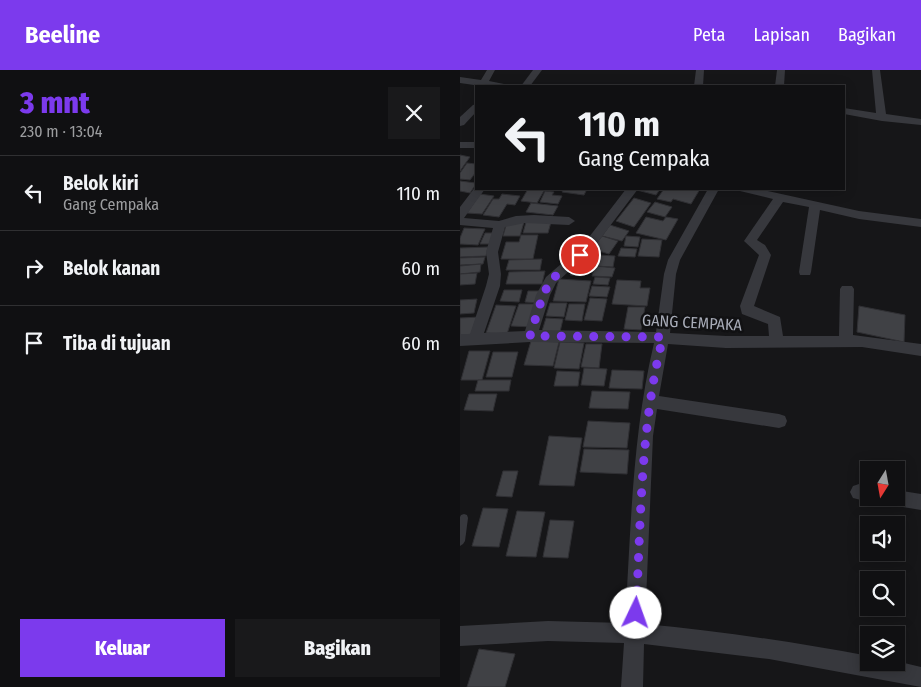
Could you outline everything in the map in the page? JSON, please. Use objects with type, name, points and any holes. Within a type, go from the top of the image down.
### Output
[{"type":"street","points":[[483,84],[491,70]]},
{"type":"street","points":[[526,85],[538,70]]},
{"type":"street","points":[[699,85],[700,70]]},
{"type":"street","points":[[780,85],[781,70]]},
{"type":"street","points":[[876,70],[882,118]]},
{"type":"street","points":[[460,80],[491,85]]},
{"type":"street","points":[[460,123],[475,109]]},
{"type":"street","points":[[845,111],[882,118],[921,122]]},
{"type":"street","points":[[460,146],[475,144]]},
{"type":"street","points":[[460,215],[478,190]]},
{"type":"street","points":[[530,336],[543,295],[551,280],[587,248],[631,190]]},
{"type":"street","points":[[632,687],[645,436],[649,400],[663,337],[670,274],[674,260],[712,190]]},
{"type":"street","points":[[748,190],[860,215],[921,223]]},
{"type":"street","points":[[776,342],[775,321],[747,310],[746,306],[765,255],[761,248],[750,241],[780,198]]},
{"type":"street","points":[[805,272],[815,206]]},
{"type":"street","points":[[460,221],[500,225],[517,220],[569,221]]},
{"type":"street","points":[[475,339],[493,286],[495,274],[492,252],[500,225]]},
{"type":"street","points":[[846,341],[847,289]]},
{"type":"street","name":"GANG CEMPAKA","points":[[460,340],[530,336],[663,337],[726,342],[846,341],[876,343],[921,350]]},
{"type":"street","points":[[649,400],[779,421]]},
{"type":"street","points":[[905,500],[921,502]]},
{"type":"street","points":[[460,636],[488,632],[636,633],[733,642],[921,677]]},
{"type":"lane","points":[[460,541],[464,518]]},
{"type":"building","points":[[460,155],[470,157],[460,171]]},
{"type":"building","points":[[467,163],[475,164],[475,173],[470,180],[460,179],[460,173]]},
{"type":"building","points":[[460,181],[475,183],[470,193],[460,191]]},
{"type":"building","points":[[527,190],[544,190],[537,203],[521,201]]},
{"type":"building","points":[[563,190],[586,190],[584,195],[562,192]]},
{"type":"building","points":[[637,190],[659,190],[656,195]]},
{"type":"building","points":[[663,190],[699,190],[691,204],[673,199],[671,202],[657,199]]},
{"type":"building","points":[[545,191],[554,192],[552,195],[562,196],[558,204],[540,202]]},
{"type":"building","points":[[480,194],[494,196],[482,214],[467,213]]},
{"type":"building","points":[[502,194],[520,196],[515,205],[507,204],[499,217],[483,215],[493,199],[499,199]]},
{"type":"building","points":[[634,198],[651,203],[634,227],[616,221]]},
{"type":"building","points":[[655,202],[672,207],[665,217],[647,212]]},
{"type":"building","points":[[531,203],[558,206],[553,215],[526,212]]},
{"type":"building","points":[[646,217],[663,221],[666,217],[678,219],[666,240],[636,233]]},
{"type":"building","points":[[507,222],[524,222],[520,236],[503,236]]},
{"type":"building","points":[[526,222],[551,222],[548,233],[523,233]]},
{"type":"building","points":[[610,225],[629,231],[622,241],[602,236]]},
{"type":"building","points":[[464,228],[485,229],[478,245],[460,244]]},
{"type":"building","points":[[485,233],[496,233],[491,244],[480,244]]},
{"type":"building","points":[[521,235],[538,235],[533,259],[501,259],[506,242],[519,242]]},
{"type":"building","points":[[602,236],[618,241],[609,254],[592,249]]},
{"type":"building","points":[[626,236],[640,237],[638,247],[624,246]]},
{"type":"building","points":[[572,239],[585,243],[575,255],[562,251]]},
{"type":"building","points":[[642,239],[662,240],[659,257],[638,256]]},
{"type":"building","points":[[488,247],[486,256],[460,257],[460,248]]},
{"type":"building","points":[[621,248],[637,249],[635,257],[618,256]]},
{"type":"building","points":[[598,255],[615,256],[613,267],[596,266]]},
{"type":"building","points":[[485,257],[483,264],[460,265],[460,258]]},
{"type":"building","points":[[542,259],[540,270],[506,270],[509,260]]},
{"type":"building","points":[[573,261],[586,261],[582,276],[570,275]]},
{"type":"building","points":[[481,264],[480,272],[460,274],[460,266]]},
{"type":"building","points":[[595,266],[615,268],[612,277],[592,276]]},
{"type":"building","points":[[545,271],[542,284],[506,284],[509,272]]},
{"type":"building","points":[[477,273],[475,284],[460,285],[460,274]]},
{"type":"building","points":[[595,277],[610,278],[608,285],[593,284]]},
{"type":"building","points":[[559,279],[591,281],[586,302],[553,301]]},
{"type":"building","points":[[617,280],[641,281],[640,288],[650,288],[647,306],[612,304]]},
{"type":"building","points":[[592,286],[610,287],[607,297],[589,296]]},
{"type":"building","points":[[504,290],[522,290],[519,302],[500,301]]},
{"type":"building","points":[[528,291],[543,291],[539,303],[525,302]]},
{"type":"building","points":[[590,298],[607,299],[602,321],[584,320]]},
{"type":"building","points":[[477,299],[474,313],[460,314],[460,300]]},
{"type":"building","points":[[550,303],[567,303],[564,317],[546,316]]},
{"type":"building","points":[[519,304],[539,304],[533,327],[511,326]]},
{"type":"building","points":[[569,304],[585,304],[582,321],[565,320]]},
{"type":"building","points":[[496,305],[516,306],[507,334],[486,333]]},
{"type":"building","points":[[859,306],[905,315],[904,342],[857,332]]},
{"type":"building","points":[[628,307],[645,307],[641,330],[624,329]]},
{"type":"building","points":[[480,317],[476,334],[460,335],[460,318]]},
{"type":"building","points":[[546,318],[563,319],[560,332],[542,331]]},
{"type":"building","points":[[531,341],[559,342],[553,366],[524,365]]},
{"type":"building","points":[[560,342],[584,343],[579,369],[554,368]]},
{"type":"building","points":[[586,344],[602,344],[599,368],[581,367]]},
{"type":"building","points":[[469,351],[490,351],[482,380],[461,380]]},
{"type":"building","points":[[493,352],[518,352],[512,377],[486,377]]},
{"type":"building","points":[[584,368],[607,369],[604,386],[581,385]]},
{"type":"building","points":[[612,370],[644,371],[642,389],[609,388]]},
{"type":"building","points":[[557,371],[580,372],[578,386],[554,386]]},
{"type":"building","points":[[478,380],[511,380],[509,391],[475,391]]},
{"type":"building","points":[[592,391],[630,392],[628,409],[589,408]]},
{"type":"building","points":[[469,394],[497,394],[493,411],[464,410]]},
{"type":"building","points":[[588,421],[630,423],[627,448],[583,447]]},
{"type":"building","points":[[549,436],[582,438],[574,486],[539,485]]},
{"type":"building","points":[[584,449],[629,450],[627,474],[580,472]]},
{"type":"building","points":[[503,471],[518,471],[512,497],[496,496]]},
{"type":"building","points":[[483,508],[508,509],[499,547],[472,546]]},
{"type":"building","points":[[517,511],[545,512],[536,557],[506,556]]},
{"type":"building","points":[[550,520],[574,521],[568,558],[543,557]]},
{"type":"building","points":[[479,649],[515,654],[505,687],[467,687]]},
{"type":"route","points":[[580,255],[557,273],[546,288],[530,336],[663,337],[651,388],[645,436],[636,613]]}]
